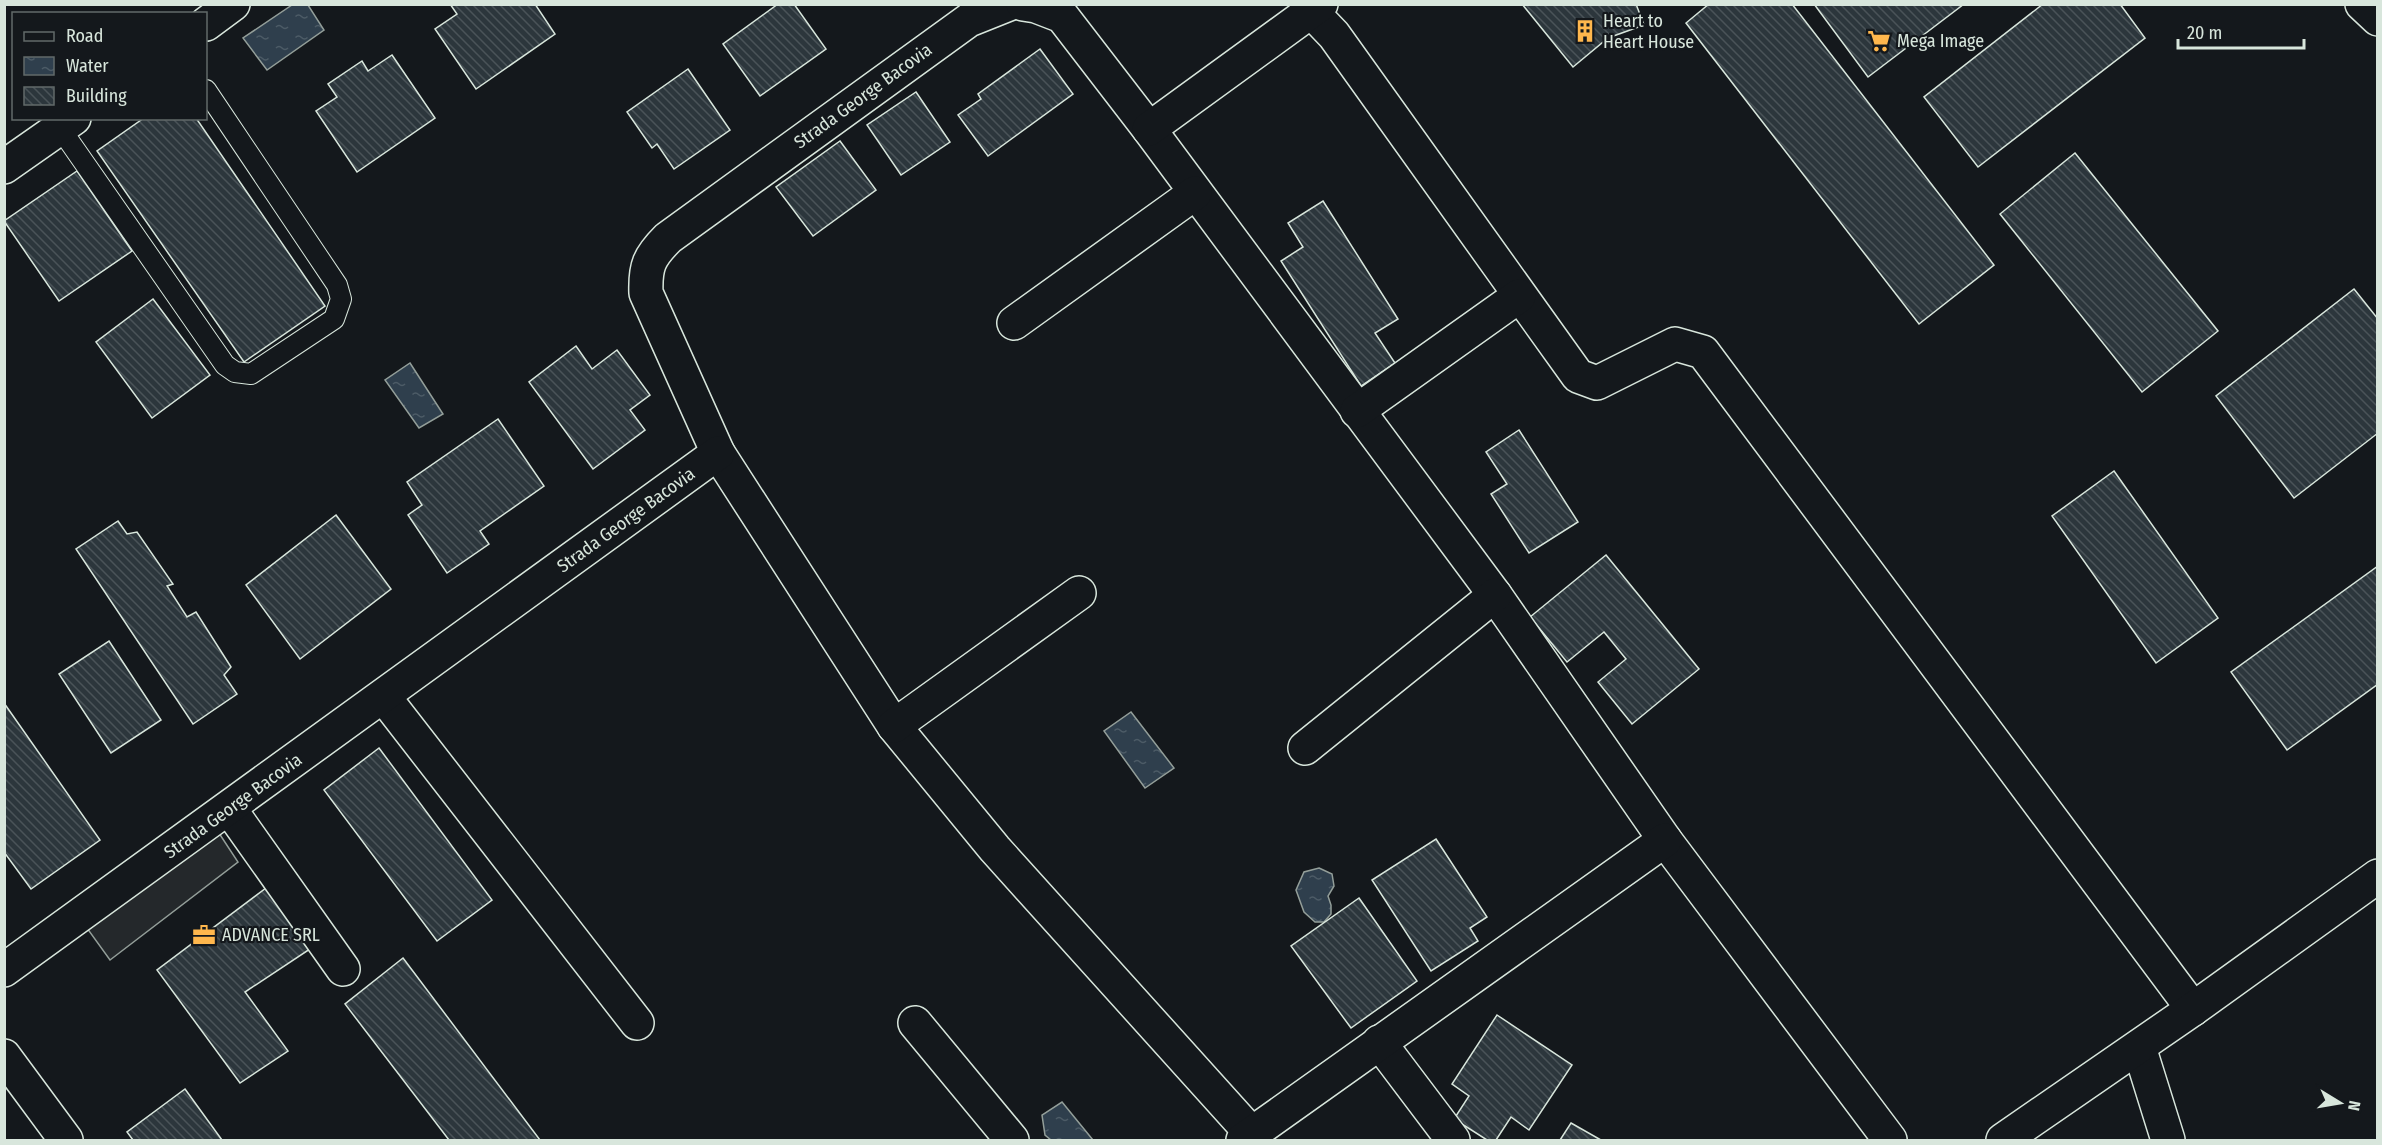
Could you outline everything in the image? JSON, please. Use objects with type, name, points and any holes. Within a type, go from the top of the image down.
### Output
[{"type":"street","points":[[207,23],[233,4]]},
{"type":"street","name":"Strada George Bacovia","points":[[4,970],[718,453],[646,293],[645,271],[655,252],[668,238],[969,20],[1009,4]]},
{"type":"street","points":[[1023,4],[1036,6],[1062,16],[1149,129],[1195,194],[1495,595],[1665,840],[1890,1140]]},
{"type":"street","points":[[2362,4],[2378,19]]},
{"type":"street","points":[[1149,129],[1316,8],[1578,376],[1597,383],[1674,344],[1703,352],[2193,1009]]},
{"type":"street","points":[[4,167],[67,123]]},
{"type":"street","points":[[1014,323],[1195,194]]},
{"type":"street","points":[[1357,411],[1519,296]]},
{"type":"street","points":[[718,453],[894,726],[994,849],[1248,1137],[1665,840]]},
{"type":"street","points":[[894,726],[1079,593]]},
{"type":"street","points":[[1305,748],[1495,595]]},
{"type":"street","points":[[384,697],[637,1023]]},
{"type":"street","points":[[229,808],[343,969]]},
{"type":"street","points":[[2004,1140],[2374,885]]},
{"type":"street","points":[[915,1023],[1012,1140]]},
{"type":"street","points":[[1379,1042],[1453,1140]]},
{"type":"street","points":[[2139,1047],[2168,1140]]},
{"type":"street","points":[[4,1056],[66,1140]]},
{"type":"lane","points":[[67,123],[225,365],[235,372],[251,374],[334,319],[341,299],[337,285],[207,91]]},
{"type":"shaded area","points":[[215,827],[238,862],[110,960],[84,924]]},
{"type":"water","points":[[292,5],[308,5],[324,30],[267,70],[243,38]]},
{"type":"water","points":[[410,363],[443,414],[419,428],[385,380]]},
{"type":"water","points":[[1131,712],[1174,768],[1145,788],[1104,731]]},
{"type":"water","points":[[1319,868],[1332,874],[1334,886],[1328,896],[1331,914],[1324,922],[1315,922],[1304,912],[1296,890],[1304,872]]},
{"type":"water","points":[[1062,1102],[1093,1140],[1051,1140],[1045,1135],[1042,1115]]},
{"type":"building","points":[[450,4],[535,4],[555,34],[476,89],[435,29],[457,14]]},
{"type":"building","points":[[778,4],[794,4],[826,49],[760,96],[723,44]]},
{"type":"building","name":"Heart to Heart House","points":[[1522,4],[1636,4],[1644,25],[1608,38],[1573,67]]},
{"type":"building","points":[[1709,4],[1792,4],[1994,265],[1919,324],[1686,23]]},
{"type":"building","name":"Mega Image","points":[[1814,4],[1964,4],[1868,77]]},
{"type":"building","points":[[2043,4],[2120,4],[2145,38],[1978,167],[1924,97]]},
{"type":"building","points":[[1040,49],[1073,94],[988,156],[958,115],[981,99],[978,94]]},
{"type":"building","points":[[392,55],[435,118],[357,172],[316,111],[337,97],[328,84],[362,61],[368,71]]},
{"type":"building","points":[[688,69],[730,130],[674,169],[657,144],[652,148],[627,112]]},
{"type":"building","points":[[916,92],[950,142],[901,175],[867,125]]},
{"type":"building","points":[[141,120],[197,120],[325,306],[244,362],[97,151]]},
{"type":"building","points":[[840,141],[876,190],[813,236],[776,187]]},
{"type":"building","points":[[2075,153],[2218,331],[2142,392],[2000,214]]},
{"type":"building","points":[[77,171],[132,251],[59,301],[4,221]]},
{"type":"building","points":[[1323,201],[1398,319],[1375,333],[1395,363],[1361,386],[1281,261],[1303,247],[1288,223]]},
{"type":"building","points":[[2354,289],[2378,319],[2378,433],[2294,498],[2216,396]]},
{"type":"building","points":[[153,299],[210,375],[152,418],[96,342]]},
{"type":"building","points":[[576,346],[592,369],[617,350],[650,395],[630,410],[645,430],[593,469],[529,382]]},
{"type":"building","points":[[498,419],[544,486],[480,531],[489,544],[447,573],[408,515],[422,505],[407,482]]},
{"type":"building","points":[[1519,430],[1578,522],[1529,553],[1491,494],[1507,484],[1486,452]]},
{"type":"building","points":[[2114,471],[2218,618],[2156,663],[2052,516]]},
{"type":"building","points":[[336,515],[391,589],[300,659],[246,585]]},
{"type":"building","points":[[118,521],[127,534],[137,532],[173,584],[167,586],[187,617],[196,612],[231,667],[224,675],[237,694],[193,724],[76,549]]},
{"type":"building","points":[[1606,555],[1699,669],[1632,724],[1598,682],[1626,659],[1604,632],[1567,662],[1530,617]]},
{"type":"building","points":[[2378,566],[2378,684],[2287,750],[2231,672]]},
{"type":"building","points":[[109,641],[161,720],[111,753],[59,674]]},
{"type":"building","points":[[4,703],[100,840],[31,889],[4,852]]},
{"type":"building","points":[[379,748],[492,900],[437,941],[324,790]]},
{"type":"building","points":[[1436,839],[1487,917],[1470,928],[1478,941],[1431,971],[1372,880]]},
{"type":"building","points":[[270,885],[310,949],[245,992],[288,1051],[240,1083],[157,970]]},
{"type":"building","points":[[1359,898],[1417,981],[1351,1028],[1291,946]]},
{"type":"building","points":[[403,958],[540,1140],[449,1140],[345,1004]]},
{"type":"building","points":[[1497,1015],[1572,1065],[1529,1130],[1511,1117],[1496,1140],[1487,1140],[1454,1119],[1469,1096],[1452,1084]]},
{"type":"building","points":[[185,1089],[222,1140],[133,1140],[127,1132]]},
{"type":"building","points":[[1571,1123],[1601,1140],[1560,1140]]},
{"type":"place","name":"Heart to Heart House","points":[[1585,31]]},
{"type":"place","name":"Mega Image","points":[[1879,41]]},
{"type":"place","name":"ADVANCE SRL","points":[[204,935]]}]
